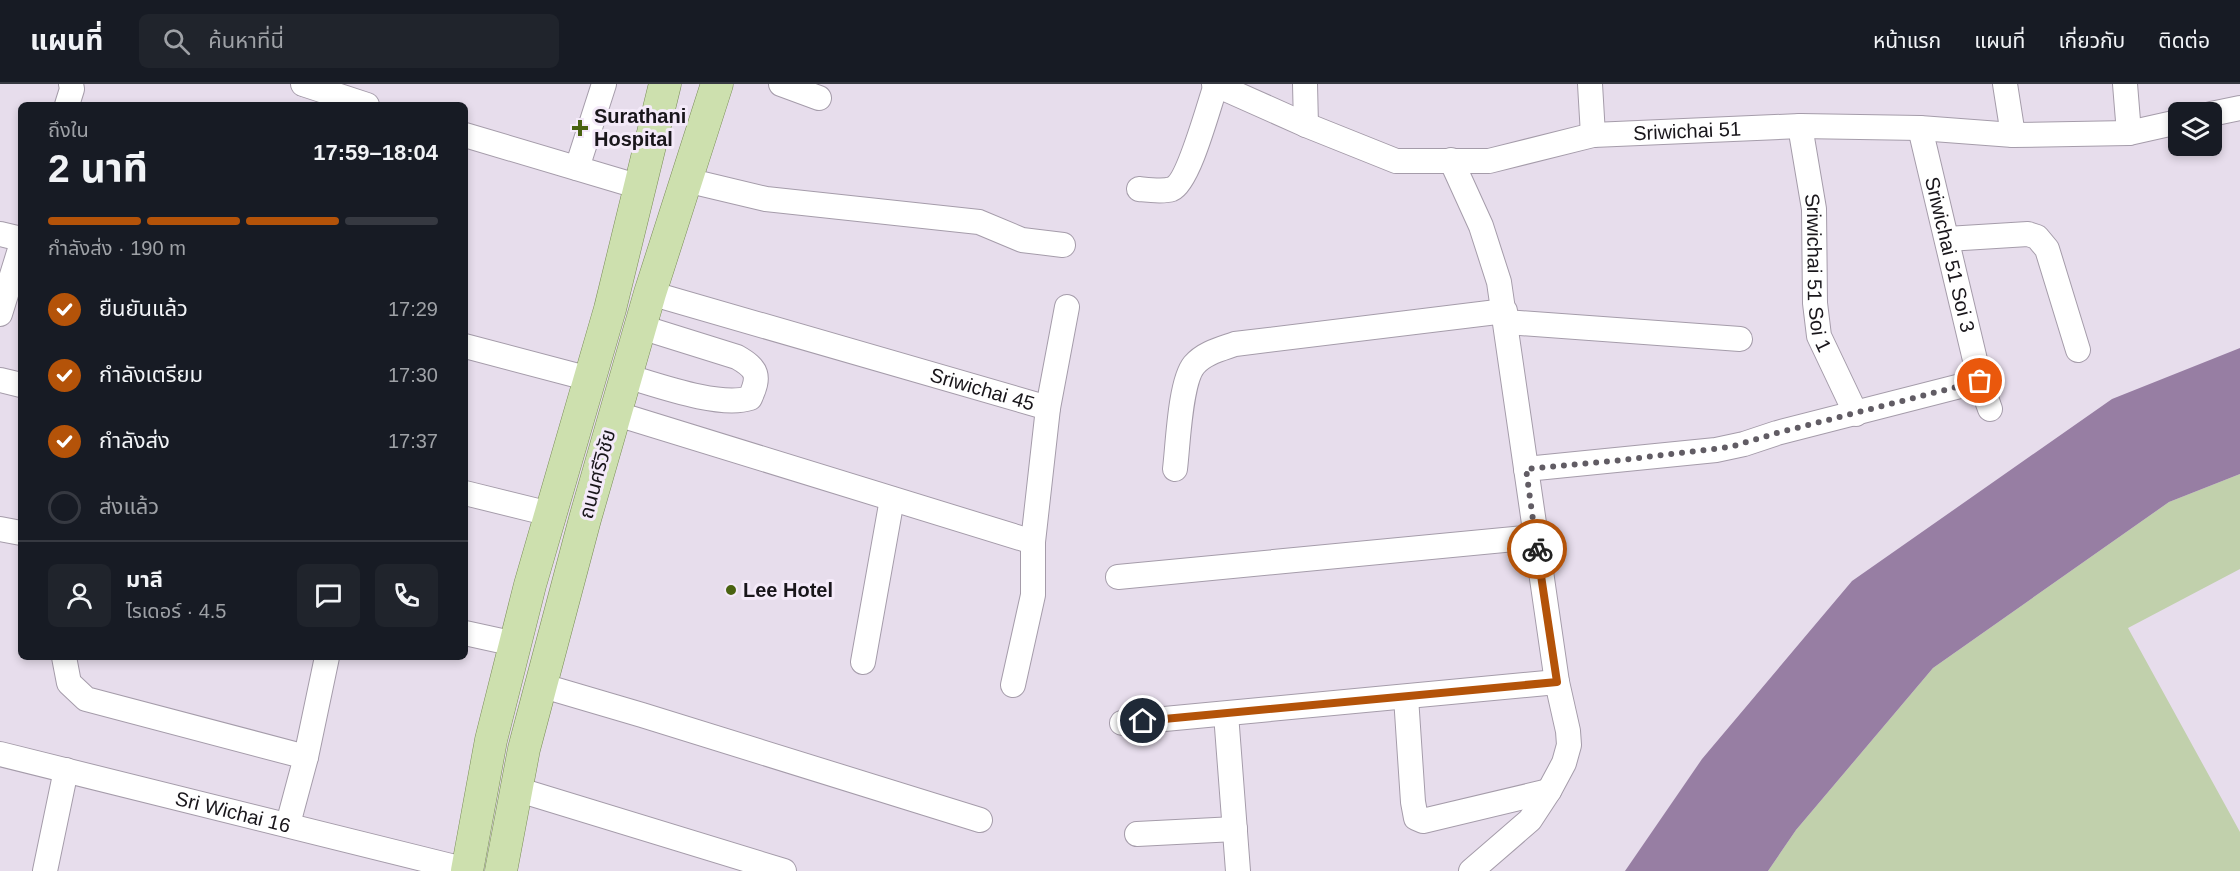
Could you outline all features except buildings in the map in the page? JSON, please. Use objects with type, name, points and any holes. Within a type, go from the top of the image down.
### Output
[{"type":"main road","name":"ถนนศรีวิชัย","points":[[467,870],[491,740],[515,644],[610,309],[664,84]]},
{"type":"main road","name":"ถนนศรีวิชัย","points":[[501,871],[524,749],[614,413],[717,84]]},
{"type":"street","points":[[68,102],[72,89],[71,84]]},
{"type":"street","points":[[303,84],[357,102]]},
{"type":"street","points":[[577,168],[604,84]]},
{"type":"street","points":[[781,84],[819,98]]},
{"type":"street","points":[[1139,189],[1171,189],[1180,184],[1187,170],[1215,84]]},
{"type":"street","name":"Sriwichai 51","points":[[1215,84],[1306,125],[1396,161],[1489,161],[1593,135],[1800,126],[1920,128],[2013,135],[2129,133],[2168,124]]},
{"type":"street","points":[[1305,84],[1306,125]]},
{"type":"street","points":[[1590,84],[1593,135]]},
{"type":"street","points":[[2006,84],[2013,135]]},
{"type":"street","points":[[2125,84],[2129,133]]},
{"type":"street","points":[[2222,112],[2240,108]]},
{"type":"street","name":"Sriwichai 51 Soi 1","points":[[1800,126],[1814,209],[1815,303],[1819,336],[1856,414]]},
{"type":"street","name":"Sriwichai 51 Soi 3","points":[[1920,128],[1980,381],[1990,409]]},
{"type":"street","points":[[468,136],[640,187]]},
{"type":"street","points":[[1451,160],[1488,246],[1505,316],[1535,537],[1569,745],[1564,764],[1530,820],[1471,871]]},
{"type":"street","points":[[686,180],[766,199],[979,222],[1022,240],[1063,245]]},
{"type":"street","points":[[0,234],[18,238]]},
{"type":"street","points":[[1947,240],[2028,234],[2037,237],[2047,249],[2078,350]]},
{"type":"street","points":[[0,314],[18,256]]},
{"type":"street","name":"Sriwichai 45","points":[[650,293],[1048,408],[1033,542],[1033,595],[1013,685]]},
{"type":"street","points":[[1048,408],[1067,307]]},
{"type":"street","points":[[1175,469],[1186,381],[1194,364],[1209,353],[1235,344],[1505,316],[1740,339]]},
{"type":"street","points":[[626,376],[715,399],[738,401],[750,398],[756,386],[756,373],[752,365],[738,357],[641,327]]},
{"type":"street","points":[[468,347],[590,379]]},
{"type":"street","points":[[0,380],[18,384]]},
{"type":"street","points":[[1526,469],[1716,450],[1980,381]]},
{"type":"street","points":[[614,413],[1033,542]]},
{"type":"street","points":[[468,494],[550,514]]},
{"type":"street","points":[[863,662],[892,499]]},
{"type":"street","points":[[0,529],[18,532]]},
{"type":"street","points":[[1118,577],[1535,537]]},
{"type":"street","points":[[468,634],[515,644]]},
{"type":"street","points":[[65,660],[69,682],[86,699],[306,757]]},
{"type":"street","points":[[288,824],[306,757],[326,660]]},
{"type":"street","points":[[1122,723],[1557,682]]},
{"type":"street","points":[[540,685],[980,820]]},
{"type":"street","points":[[1406,697],[1416,818],[1423,821],[1549,791]]},
{"type":"street","points":[[1226,714],[1238,871]]},
{"type":"street","name":"Sri Wichai 16","points":[[0,754],[467,870]]},
{"type":"street","points":[[45,871],[66,770]]},
{"type":"street","points":[[516,789],[784,871]]},
{"type":"street","points":[[1137,834],[1235,829]]},
{"type":"green space","points":[[2240,474],[2240,569],[2128,628],[2240,832],[2240,871],[1768,871],[1796,830],[1933,668],[2169,502]]},
{"type":"shaded area","points":[[2240,348],[2240,474],[2169,502],[1933,668],[1796,830],[1768,871],[1625,871],[1702,759],[1852,581],[2112,399]]},
{"type":"way so far","points":[[1537,549],[1526,469],[1716,450],[1980,381]]},
{"type":"place","name":"Surathani Hospital","points":[[580,128]]},
{"type":"place","name":"Lee Hotel","points":[[731,590]]},
{"type":"route","points":[[1143,721],[1557,682],[1537,549]]}]
